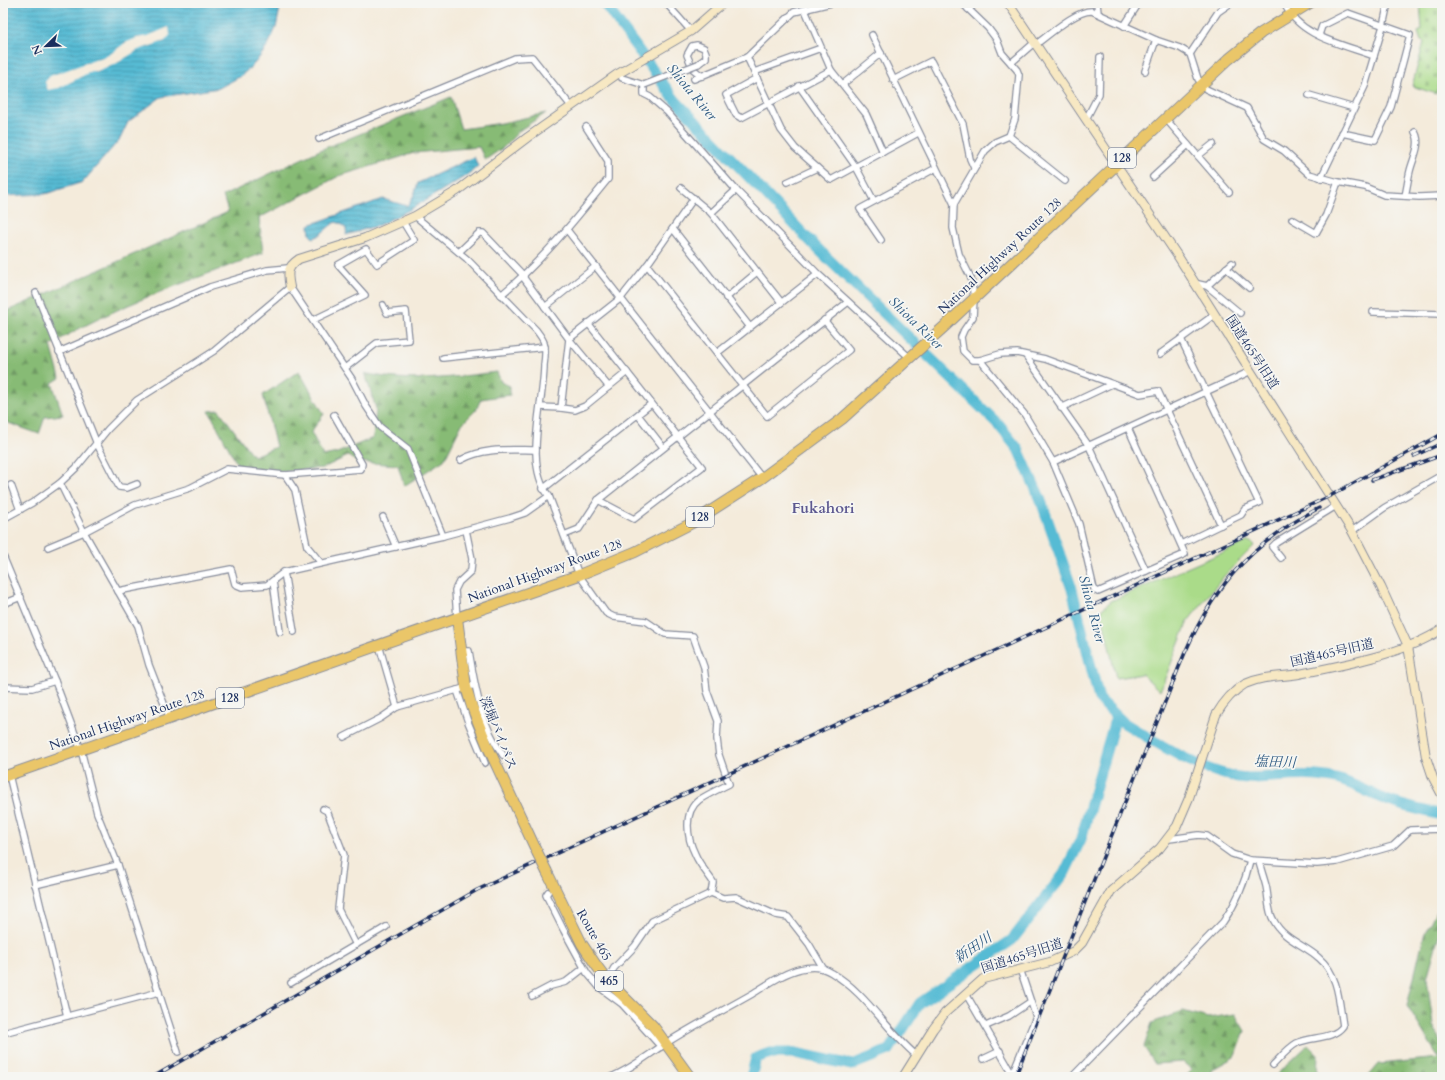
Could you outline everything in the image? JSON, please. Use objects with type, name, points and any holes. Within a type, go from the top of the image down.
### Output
[{"type":"highway","name":"National Highway Route 128","points":[[6,776],[579,575],[635,552],[692,523],[762,478],[842,420],[945,326],[1164,118],[1244,46],[1289,15],[1310,3]]},
{"type":"highway","name":"深堀バイパス","points":[[457,618],[466,688],[488,747],[547,872]]},
{"type":"highway","name":"Route 465","points":[[547,872],[582,944],[607,980],[653,1026],[664,1045],[690,1077]]},
{"type":"street","points":[[666,3],[691,31]]},
{"type":"street","points":[[59,352],[210,287],[267,270],[288,268],[299,259],[365,238],[415,216],[457,191],[571,106],[691,31],[723,3]]},
{"type":"street","points":[[694,79],[747,57],[794,12],[831,3]]},
{"type":"street","points":[[962,3],[988,28],[997,40],[1002,53],[1019,75],[1015,119],[1009,136],[995,142],[985,151],[954,204],[953,228],[959,254],[971,278],[974,298],[973,317],[964,330],[961,345],[966,356],[972,360],[980,360],[1000,354],[1017,354],[1045,359],[1140,394],[1158,391],[1220,525]]},
{"type":"street","points":[[968,9],[976,3]]},
{"type":"street","name":"国道465号旧道","points":[[903,1077],[933,1029],[945,1013],[983,979],[1050,962],[1074,951],[1082,943],[1111,891],[1169,839],[1177,826],[1216,715],[1220,707],[1237,690],[1244,685],[1261,678],[1297,674],[1333,667],[1408,646],[1381,587],[1352,531],[1194,283],[1008,3]]},
{"type":"street","points":[[1097,3],[1098,13]]},
{"type":"street","points":[[1124,26],[1139,3]]},
{"type":"street","points":[[1284,3],[1289,15],[1307,31],[1374,56]]},
{"type":"street","points":[[1322,178],[1365,86],[1383,26],[1388,3]]},
{"type":"street","points":[[1190,54],[1218,12],[1228,4]]},
{"type":"street","points":[[805,10],[831,70],[866,114],[883,152]]},
{"type":"street","points":[[1011,63],[1078,14],[1086,11],[1098,13],[1156,40],[1180,48],[1190,54],[1201,85],[1206,89],[1247,108],[1264,139],[1284,151],[1303,170],[1322,178],[1365,187],[1384,195],[1442,196]]},
{"type":"street","points":[[1320,35],[1322,26],[1348,13],[1410,35],[1391,107],[1375,140],[1342,133]]},
{"type":"street","points":[[872,35],[918,133],[954,204]]},
{"type":"street","points":[[1145,70],[1156,40]]},
{"type":"street","points":[[619,77],[644,85],[698,64],[706,58],[706,53],[704,48],[697,45],[688,50],[687,55],[693,69],[702,76]]},
{"type":"street","points":[[754,72],[821,48]]},
{"type":"street","points":[[843,84],[881,53]]},
{"type":"street","points":[[319,139],[515,58],[532,57],[571,106]]},
{"type":"street","points":[[747,57],[782,130],[794,148],[831,180],[918,133]]},
{"type":"street","points":[[1086,119],[1099,94],[1100,57]]},
{"type":"street","points":[[893,80],[931,61],[962,124],[970,160],[974,168]]},
{"type":"street","points":[[757,78],[726,94],[736,115],[741,118],[831,70]]},
{"type":"street","points":[[644,85],[644,94],[650,97],[667,112],[736,190],[818,274],[910,358]]},
{"type":"street","points":[[799,86],[856,167],[874,201]]},
{"type":"street","points":[[1309,95],[1354,108]]},
{"type":"street","points":[[1164,118],[1229,192]]},
{"type":"street","points":[[501,295],[523,276],[568,230],[608,179],[608,162],[586,127]]},
{"type":"street","points":[[1405,196],[1410,171],[1417,151],[1418,137],[1415,132]]},
{"type":"street","points":[[1009,136],[1065,181]]},
{"type":"street","points":[[1198,156],[1213,144]]},
{"type":"street","points":[[1153,177],[1188,145]]},
{"type":"street","points":[[787,182],[817,168]]},
{"type":"street","points":[[881,240],[860,209],[936,168]]},
{"type":"street","points":[[1292,219],[1316,233],[1326,215],[1338,182]]},
{"type":"street","points":[[681,188],[711,213],[781,302]]},
{"type":"street","points":[[711,213],[736,190]]},
{"type":"street","points":[[561,408],[569,339],[621,298],[647,265],[694,198]]},
{"type":"street","points":[[415,216],[459,252],[536,330],[545,346],[544,378],[536,450],[538,475],[549,496],[579,575],[606,613],[614,618],[646,621],[665,634],[693,636],[704,667],[707,691],[718,721],[717,739],[719,755],[729,784],[698,801],[693,807],[688,822],[689,838],[695,854],[713,882],[711,893]]},
{"type":"street","points":[[313,320],[365,294],[338,265],[366,249],[377,264],[414,240],[403,222]]},
{"type":"street","points":[[673,229],[750,328]]},
{"type":"street","points":[[568,230],[762,478]]},
{"type":"street","points":[[459,252],[479,233],[483,233],[523,276],[569,339],[609,387]]},
{"type":"street","points":[[1207,286],[1232,263]]},
{"type":"street","points":[[647,265],[767,416],[849,350],[824,320]]},
{"type":"street","points":[[545,307],[596,266]]},
{"type":"street","points":[[288,268],[287,276],[290,286],[345,368],[366,406],[380,426],[408,449],[443,536]]},
{"type":"street","points":[[1226,268],[1240,284],[1249,288]]},
{"type":"street","points":[[726,298],[757,272]]},
{"type":"street","points":[[716,353],[818,274]]},
{"type":"street","points":[[1194,283],[1207,286],[1240,313]]},
{"type":"street","points":[[3,520],[60,483],[97,444],[108,429],[137,400],[214,351],[290,286]]},
{"type":"street","points":[[36,293],[97,444],[119,487],[127,488],[137,484]]},
{"type":"street","points":[[564,535],[579,529],[598,500],[709,410],[848,302]]},
{"type":"street","points":[[345,368],[377,343],[409,340],[406,311],[387,313],[383,305]]},
{"type":"street","points":[[1373,312],[1442,314]]},
{"type":"street","points":[[1160,354],[1214,315]]},
{"type":"street","points":[[588,323],[702,468],[634,519],[598,500]]},
{"type":"street","points":[[1181,339],[1259,503],[1245,509],[1241,515],[1181,544]]},
{"type":"street","points":[[443,358],[545,346]]},
{"type":"street","points":[[1026,356],[1089,446],[1146,571]]},
{"type":"street","points":[[980,360],[1025,415],[1053,462],[1079,524],[1094,589],[1098,592],[1185,554],[1128,428]]},
{"type":"street","points":[[1053,462],[1251,371]]},
{"type":"street","points":[[540,407],[575,410],[585,406],[627,372]]},
{"type":"street","points":[[1061,408],[1112,384]]},
{"type":"street","points":[[544,489],[651,404]]},
{"type":"street","points":[[48,547],[84,532],[135,505],[190,488],[227,469],[285,475],[360,469],[363,467],[334,415]]},
{"type":"street","points":[[638,415],[664,447]]},
{"type":"street","points":[[461,460],[473,453],[492,450],[536,450]]},
{"type":"street","points":[[285,475],[295,490],[303,536],[307,546],[321,563]]},
{"type":"street","points":[[1352,531],[1384,508],[1442,475]]},
{"type":"street","points":[[60,483],[84,532],[138,626],[149,665],[170,719]]},
{"type":"street","points":[[11,485],[20,510]]},
{"type":"street","points":[[118,591],[231,569],[235,584],[242,587],[267,585],[284,572],[443,536],[525,513],[549,496]]},
{"type":"street","points":[[1281,558],[1272,547],[1276,543],[1336,506]]},
{"type":"street","points":[[383,517],[396,547]]},
{"type":"street","points":[[457,618],[455,590],[459,582],[471,571],[472,559],[466,530]]},
{"type":"street","points":[[3,556],[55,681],[81,750],[97,813],[118,865],[178,1052]]},
{"type":"street","points":[[284,572],[294,632]]},
{"type":"street","points":[[273,581],[280,632]]},
{"type":"street","points":[[3,604],[21,597]]},
{"type":"street","points":[[1442,629],[1408,646],[1426,757],[1433,778],[1442,795]]},
{"type":"street","points":[[379,645],[397,708]]},
{"type":"street","points":[[3,687],[32,688],[55,681]]},
{"type":"street","points":[[344,737],[377,721],[397,708],[466,688]]},
{"type":"street","points":[[466,688],[481,708],[495,743],[503,755]]},
{"type":"street","points":[[466,688],[468,722],[485,763]]},
{"type":"street","points":[[6,776],[36,885],[67,1016]]},
{"type":"street","points":[[323,809],[327,811],[344,855],[338,909],[356,945]]},
{"type":"street","points":[[1169,839],[1199,835],[1207,836],[1232,854],[1250,860],[1259,862],[1317,864],[1337,862],[1393,846],[1410,830],[1442,829]]},
{"type":"street","points":[[1072,1077],[1223,922],[1240,895],[1246,879],[1250,860]]},
{"type":"street","points":[[1259,862],[1266,887],[1268,908],[1274,922],[1297,944],[1318,957],[1333,976],[1337,987],[1343,1026],[1331,1034],[1296,1044],[1273,1065]]},
{"type":"street","points":[[36,885],[118,865]]},
{"type":"street","points":[[548,892],[546,895],[584,968],[599,987],[622,1004],[664,1045]]},
{"type":"street","points":[[599,987],[607,980],[614,968],[635,946],[652,921],[711,893],[723,898],[736,897],[776,915],[788,917],[809,944],[823,968]]},
{"type":"street","points":[[291,983],[386,927]]},
{"type":"street","points":[[532,996],[551,986],[566,982],[584,968]]},
{"type":"street","points":[[611,1077],[631,1068],[664,1045],[789,973],[800,969],[823,968],[833,973],[850,986],[892,1032],[916,1055]]},
{"type":"street","points":[[1013,1075],[1036,1018],[1020,969]]},
{"type":"street","points":[[3,1033],[159,992]]},
{"type":"street","points":[[966,994],[986,1026],[1013,1075]]},
{"type":"street","points":[[986,1026],[1009,1016],[1030,1002]]},
{"type":"street","points":[[983,1059],[1000,1051]]},
{"type":"green space","points":[[1420,3],[1442,3],[1442,75],[1436,94],[1412,86],[1424,42],[1421,41],[1418,32],[1422,30]]},
{"type":"green space","points":[[451,97],[461,129],[502,123],[546,113],[520,130],[504,147],[485,160],[479,147],[414,153],[339,176],[259,218],[263,253],[128,305],[76,330],[51,345],[60,378],[52,383],[63,415],[45,417],[39,434],[3,421],[3,313],[228,212],[223,196],[320,150]]},
{"type":"green space","points":[[299,371],[324,414],[311,432],[323,456],[337,453],[373,438],[376,409],[365,373],[414,379],[497,372],[501,382],[510,386],[510,395],[481,399],[476,410],[462,424],[444,460],[404,486],[398,465],[357,462],[348,456],[323,468],[276,472],[238,466],[209,411],[219,410],[253,456],[276,447],[263,395]]},
{"type":"green space","points":[[1249,541],[1255,545],[1225,575],[1188,621],[1160,691],[1142,674],[1116,678],[1101,610],[1111,601]]},
{"type":"green space","points":[[1442,899],[1442,931],[1440,932],[1427,978],[1433,1025],[1442,1044],[1442,1077],[1368,1077],[1379,1064],[1439,1058],[1407,1006],[1424,935]]},
{"type":"green space","points":[[1183,1011],[1208,1018],[1235,1014],[1245,1031],[1236,1056],[1211,1070],[1212,1077],[1185,1077],[1192,1070],[1183,1062],[1155,1064],[1144,1047],[1152,1023]]},
{"type":"green space","points":[[1308,1045],[1318,1055],[1317,1077],[1274,1077]]},
{"type":"water","points":[[3,3],[281,3],[276,28],[267,47],[255,63],[241,76],[219,88],[161,97],[128,122],[120,139],[83,182],[45,194],[3,196]]},
{"type":"water","points":[[474,157],[478,166],[469,174],[411,209],[379,225],[346,235],[346,228],[336,222],[316,237],[313,238],[310,235],[309,225],[383,199],[407,206],[414,195],[418,183]]},
{"type":"pier","points":[[169,27],[170,35],[165,41],[138,50],[117,63],[99,71],[92,71],[59,88],[48,90],[45,82],[50,76],[109,55],[125,43],[137,38],[148,36]]},
{"type":"waterway","name":"Shiota River","points":[[604,3],[675,100],[814,245],[998,424],[1018,449],[1040,498],[1072,589],[1099,699],[1124,723],[1184,758],[1217,772],[1248,778],[1314,776],[1336,779],[1354,785],[1391,802],[1442,815]]},
{"type":"waterway","name":"新田川","points":[[751,1077],[756,1058],[770,1053],[795,1053],[852,1065],[889,1050],[920,1003],[1012,940],[1064,874],[1081,839],[1116,716]]},
{"type":"railway","points":[[153,1077],[477,890],[1330,496],[1442,434]]},
{"type":"railway","points":[[1414,456],[1442,443]]},
{"type":"railway","points":[[1372,480],[1442,455]]},
{"type":"railway","points":[[1015,1077],[1179,667],[1203,616],[1217,593],[1233,573],[1251,555],[1271,538],[1294,522],[1319,508]]},
{"type":"district","name":"Fukahori","points":[[823,508]]},
{"type":"water label","name":"塩田川","points":[[1275,762]]}]
